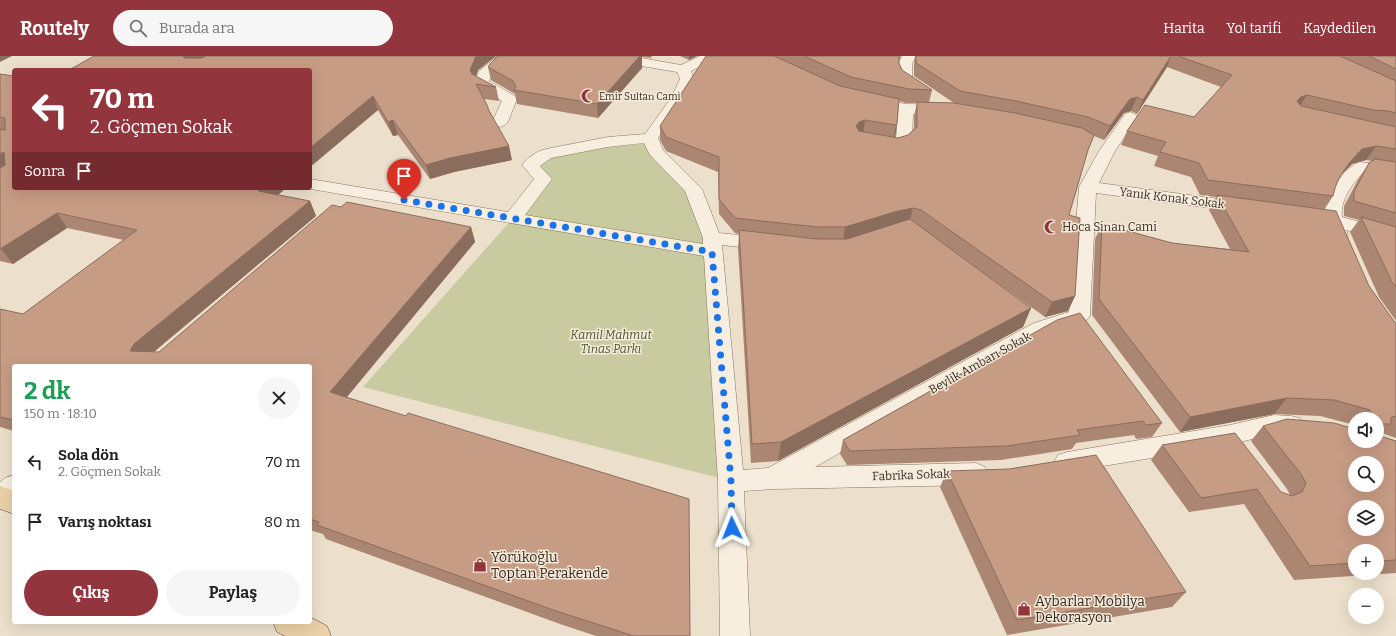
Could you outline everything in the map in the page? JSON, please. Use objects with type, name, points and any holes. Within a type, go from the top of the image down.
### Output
[{"type":"main road","points":[[292,624],[316,636]]},
{"type":"street","points":[[500,122],[510,99],[481,84],[484,74],[506,56]]},
{"type":"street","points":[[605,56],[683,69],[711,56]]},
{"type":"street","points":[[858,98],[906,109],[955,111],[905,79],[905,64],[909,56]]},
{"type":"street","points":[[513,218],[543,179],[530,165],[546,154],[608,142],[650,138],[678,98],[687,79],[683,69]]},
{"type":"street","points":[[863,142],[895,146],[904,140],[906,109]]},
{"type":"street","points":[[1093,335],[1079,316],[1088,187],[1101,148],[1130,117]]},
{"type":"street","points":[[650,138],[656,152],[693,189],[712,245],[731,481],[735,636]]},
{"type":"street","points":[[1346,250],[1333,220],[1333,206],[1352,174],[1360,167],[1396,171]]},
{"type":"street","points":[[312,184],[513,218],[712,245],[786,246]]},
{"type":"street","name":"Yanık Konak Sokak","points":[[1088,187],[1262,210]]},
{"type":"street","points":[[339,207],[357,192]]},
{"type":"street","points":[[1293,215],[1333,220],[1396,238]]},
{"type":"street","name":"Beylik Ambarı Sokak","points":[[731,481],[772,480],[1036,323],[1079,316]]},
{"type":"street","points":[[1048,465],[1166,434],[1237,444],[1274,424],[1312,426]]},
{"type":"street","name":"Fabrika Sokak","points":[[772,480],[1001,473]]},
{"type":"green space","name":"Kamil Mahmut Tınas Parkı","points":[[650,138],[693,189],[712,238],[731,481],[363,387],[513,218],[542,179],[530,165],[546,154]]},
{"type":"building","points":[[94,56],[184,56],[183,57],[185,58],[202,58],[206,56],[476,56],[470,70],[472,74],[496,87],[476,84],[509,146],[450,158],[426,165],[393,120],[388,122],[373,96],[312,146],[312,68],[73,68]]},
{"type":"building","points":[[498,56],[640,56],[597,104],[514,90],[516,86],[513,81],[488,67]]},
{"type":"building","points":[[706,56],[774,56],[840,86],[899,99],[896,125],[865,120],[859,122],[856,126],[859,131],[898,138],[908,135],[917,127],[917,102],[954,103],[1015,113],[1082,128],[1094,135],[1088,150],[1069,215],[1080,218],[1075,296],[1052,302],[921,210],[913,208],[845,227],[817,227],[735,218],[719,199],[719,157],[666,137],[660,126]]},
{"type":"building","points":[[804,56],[899,56],[899,63],[902,70],[932,90],[909,89],[851,77]]},
{"type":"building","points":[[916,56],[1171,56],[1143,100],[1137,97],[1130,99],[1110,126],[1088,117],[1016,101],[960,91],[916,63]]},
{"type":"building","points":[[1178,56],[1340,56],[1396,81],[1396,113],[1373,110],[1307,95],[1301,97],[1297,101],[1301,106],[1396,127],[1396,149],[1376,146],[1362,149],[1350,162],[1339,178],[1333,196],[1208,180],[1199,163],[1160,152],[1166,142],[1127,131],[1145,105],[1194,117],[1232,75]]},
{"type":"building","points":[[1369,56],[1396,56],[1396,69]]},
{"type":"building","points":[[0,74],[12,76],[12,190],[259,190],[258,191],[310,201],[134,344],[130,351],[159,352],[332,205],[341,207],[347,202],[471,227],[330,392],[406,416],[408,413],[689,499],[690,636],[634,636],[556,611],[317,525],[319,522],[312,520],[312,364],[12,364],[12,420],[0,417],[0,309],[23,314],[137,230],[57,213],[0,249],[0,168],[5,165],[4,152],[0,154],[0,129],[5,130],[5,118],[0,117]]},
{"type":"building","points":[[1375,159],[1396,162],[1396,213],[1354,201],[1354,192],[1369,163]]},
{"type":"building","points":[[1217,195],[1336,211],[1369,286],[1396,324],[1396,417],[1393,416],[1391,418],[1391,424],[1384,424],[1384,412],[1370,412],[1370,410],[1334,400],[1287,398],[1190,417],[1099,299],[1102,224],[1172,243],[1249,252]]},
{"type":"building","points":[[1361,217],[1396,227],[1396,287],[1392,282]]},
{"type":"building","points":[[910,219],[1031,308],[781,442],[752,444],[739,230],[817,239],[847,239]]},
{"type":"building","points":[[1080,313],[1162,423],[1146,425],[1143,421],[1077,430],[1080,435],[1007,446],[850,451],[843,440],[1057,320]]},
{"type":"building","points":[[1287,419],[1334,423],[1348,427],[1348,448],[1384,448],[1384,437],[1396,441],[1396,560],[1384,561],[1384,544],[1348,544],[1348,563],[1310,566],[1257,489],[1201,498],[1162,445],[1235,433],[1281,492],[1292,496],[1302,492],[1306,483],[1301,474],[1263,426]]},
{"type":"building","points":[[1096,455],[1186,592],[1017,620],[947,471],[1009,469]]},
{"type":"place","name":"Emir Sultan Cami","points":[[588,96]]},
{"type":"place","name":"Hoca Sinan Cami","points":[[1051,227]]},
{"type":"place","name":"Yörükoğlu Toptan Perakende","points":[[480,565]]},
{"type":"place","name":"Aybarlar Mobilya Dekorasyon","points":[[1024,609]]},
{"type":"route","points":[[404,200],[712,252],[731,481],[732,528]]}]
